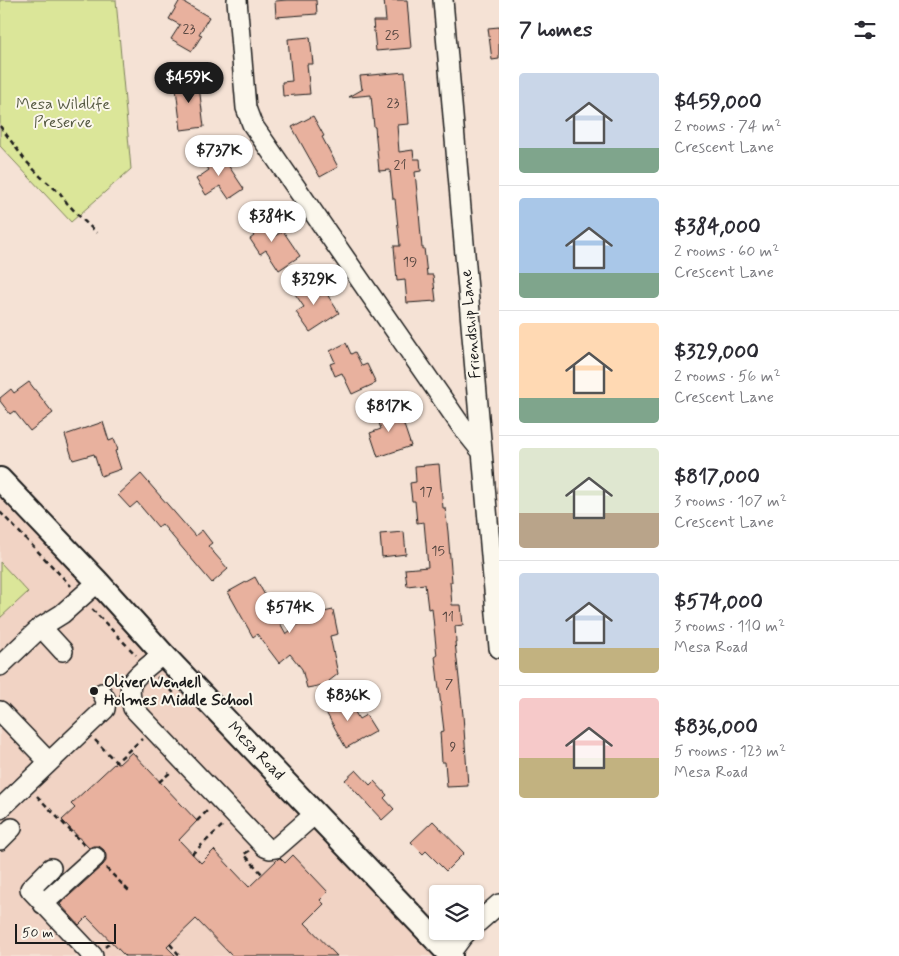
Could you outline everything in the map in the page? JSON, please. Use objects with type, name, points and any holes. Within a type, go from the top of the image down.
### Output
[{"type":"main road","name":"Mesa Road","points":[[0,479],[98,582],[163,654],[450,955]]},
{"type":"street","points":[[237,0],[246,108],[252,124],[462,428],[482,452]]},
{"type":"street","name":"Friendship Lane","points":[[443,0],[499,648]]},
{"type":"street","points":[[0,666],[41,627],[62,614],[98,582]]},
{"type":"street","points":[[41,627],[63,651]]},
{"type":"street","points":[[163,654],[133,681],[130,689],[133,708],[265,847],[270,849],[276,848],[316,814]]},
{"type":"street","points":[[0,810],[105,709],[106,700],[102,693]]},
{"type":"street","points":[[0,711],[48,762]]},
{"type":"street","points":[[43,904],[95,857]]},
{"type":"street","points":[[51,868],[30,889],[43,904],[78,928],[93,956]]},
{"type":"street","points":[[484,917],[499,904]]},
{"type":"street","points":[[450,955],[460,940]]},
{"type":"path","points":[[0,126],[31,166],[60,193],[82,220],[97,233]]},
{"type":"path","points":[[84,728],[116,762],[145,736]]},
{"type":"path","points":[[160,782],[175,768]]},
{"type":"path","points":[[27,784],[130,892]]},
{"type":"path","points":[[197,821],[212,807]]},
{"type":"path","points":[[192,854],[234,814]]},
{"type":"path","points":[[252,849],[244,854],[262,874]]},
{"type":"path","points":[[170,944],[180,956]]},
{"type":"shaded area","name":"Oliver Wendell Holmes Middle School","points":[[0,492],[437,956],[0,956]]},
{"type":"green space","name":"Mesa Wildlife Preserve","points":[[0,0],[116,0],[131,169],[71,222],[0,146]]},
{"type":"green space","points":[[0,562],[28,592],[0,618]]},
{"type":"building","points":[[180,0],[209,17],[199,34],[202,35],[192,51],[171,39],[180,25],[169,19]]},
{"type":"building","points":[[316,0],[317,14],[276,17],[275,1]]},
{"type":"building","points":[[384,0],[407,0],[411,48],[376,51],[373,21],[386,21]]},
{"type":"building","points":[[499,27],[499,59],[492,60],[488,28]]},
{"type":"building","points":[[310,37],[313,64],[307,64],[310,94],[283,96],[282,82],[292,81],[288,39]]},
{"type":"building","points":[[405,72],[409,124],[397,125],[399,152],[413,150],[414,159],[420,159],[421,171],[415,172],[422,248],[424,248],[427,275],[433,275],[436,301],[407,303],[405,280],[397,281],[394,246],[400,246],[395,199],[393,199],[390,170],[379,171],[371,95],[349,97],[363,89],[360,76]]},
{"type":"building","points":[[198,78],[204,127],[181,130],[175,80]]},
{"type":"building","points":[[313,116],[338,167],[320,177],[292,127]]},
{"type":"building","points":[[218,150],[244,189],[229,199],[220,186],[206,195],[196,179],[209,170],[203,160]]},
{"type":"building","points":[[262,215],[275,236],[283,231],[300,256],[279,270],[266,250],[260,254],[250,239],[254,236],[246,225]]},
{"type":"building","points":[[306,278],[318,296],[325,291],[339,313],[310,332],[296,312],[304,307],[291,288]]},
{"type":"building","points":[[346,343],[351,354],[355,352],[362,366],[367,364],[376,383],[352,394],[342,373],[335,376],[330,364],[335,362],[330,351]]},
{"type":"building","points":[[29,382],[53,413],[30,431],[14,411],[10,414],[0,401],[0,398],[11,389],[14,393]]},
{"type":"building","points":[[391,405],[397,424],[403,422],[411,446],[378,457],[370,433],[381,429],[375,411]]},
{"type":"building","points":[[103,422],[109,441],[114,439],[118,450],[115,451],[121,469],[101,476],[94,454],[73,460],[65,435]]},
{"type":"building","points":[[439,464],[443,508],[445,508],[448,532],[452,605],[461,605],[463,625],[455,626],[455,642],[468,786],[447,787],[445,762],[442,762],[440,732],[444,731],[435,656],[437,656],[432,608],[428,609],[425,584],[407,586],[405,569],[428,567],[424,522],[417,523],[415,501],[412,501],[410,483],[416,482],[415,466]]},
{"type":"building","points":[[141,474],[195,536],[202,530],[212,543],[208,546],[228,569],[212,583],[162,524],[158,527],[137,502],[130,508],[118,495]]},
{"type":"building","points":[[404,532],[406,554],[382,557],[380,534]]},
{"type":"building","points":[[255,577],[286,634],[306,618],[314,614],[333,610],[338,634],[330,636],[338,674],[329,681],[329,684],[307,688],[302,669],[290,654],[279,663],[257,634],[253,637],[228,592]]},
{"type":"building","points":[[345,695],[359,719],[366,715],[376,731],[346,748],[323,707]]},
{"type":"building","points":[[132,752],[197,821],[179,840],[201,863],[214,850],[249,887],[279,858],[285,863],[293,855],[328,892],[320,900],[324,904],[305,923],[337,956],[232,956],[196,919],[167,947],[176,956],[125,956],[87,917],[79,925],[60,904],[103,865],[106,861],[106,855],[99,846],[89,848],[62,820],[75,808],[71,804],[116,762],[119,764]]},
{"type":"building","points":[[356,770],[370,785],[374,781],[387,795],[384,798],[394,809],[382,820],[345,780]]},
{"type":"building","points":[[433,821],[464,853],[446,871],[426,851],[423,854],[411,842]]},
{"type":"place","name":"Oliver Wendell Holmes Middle School","points":[[94,691]]}]
